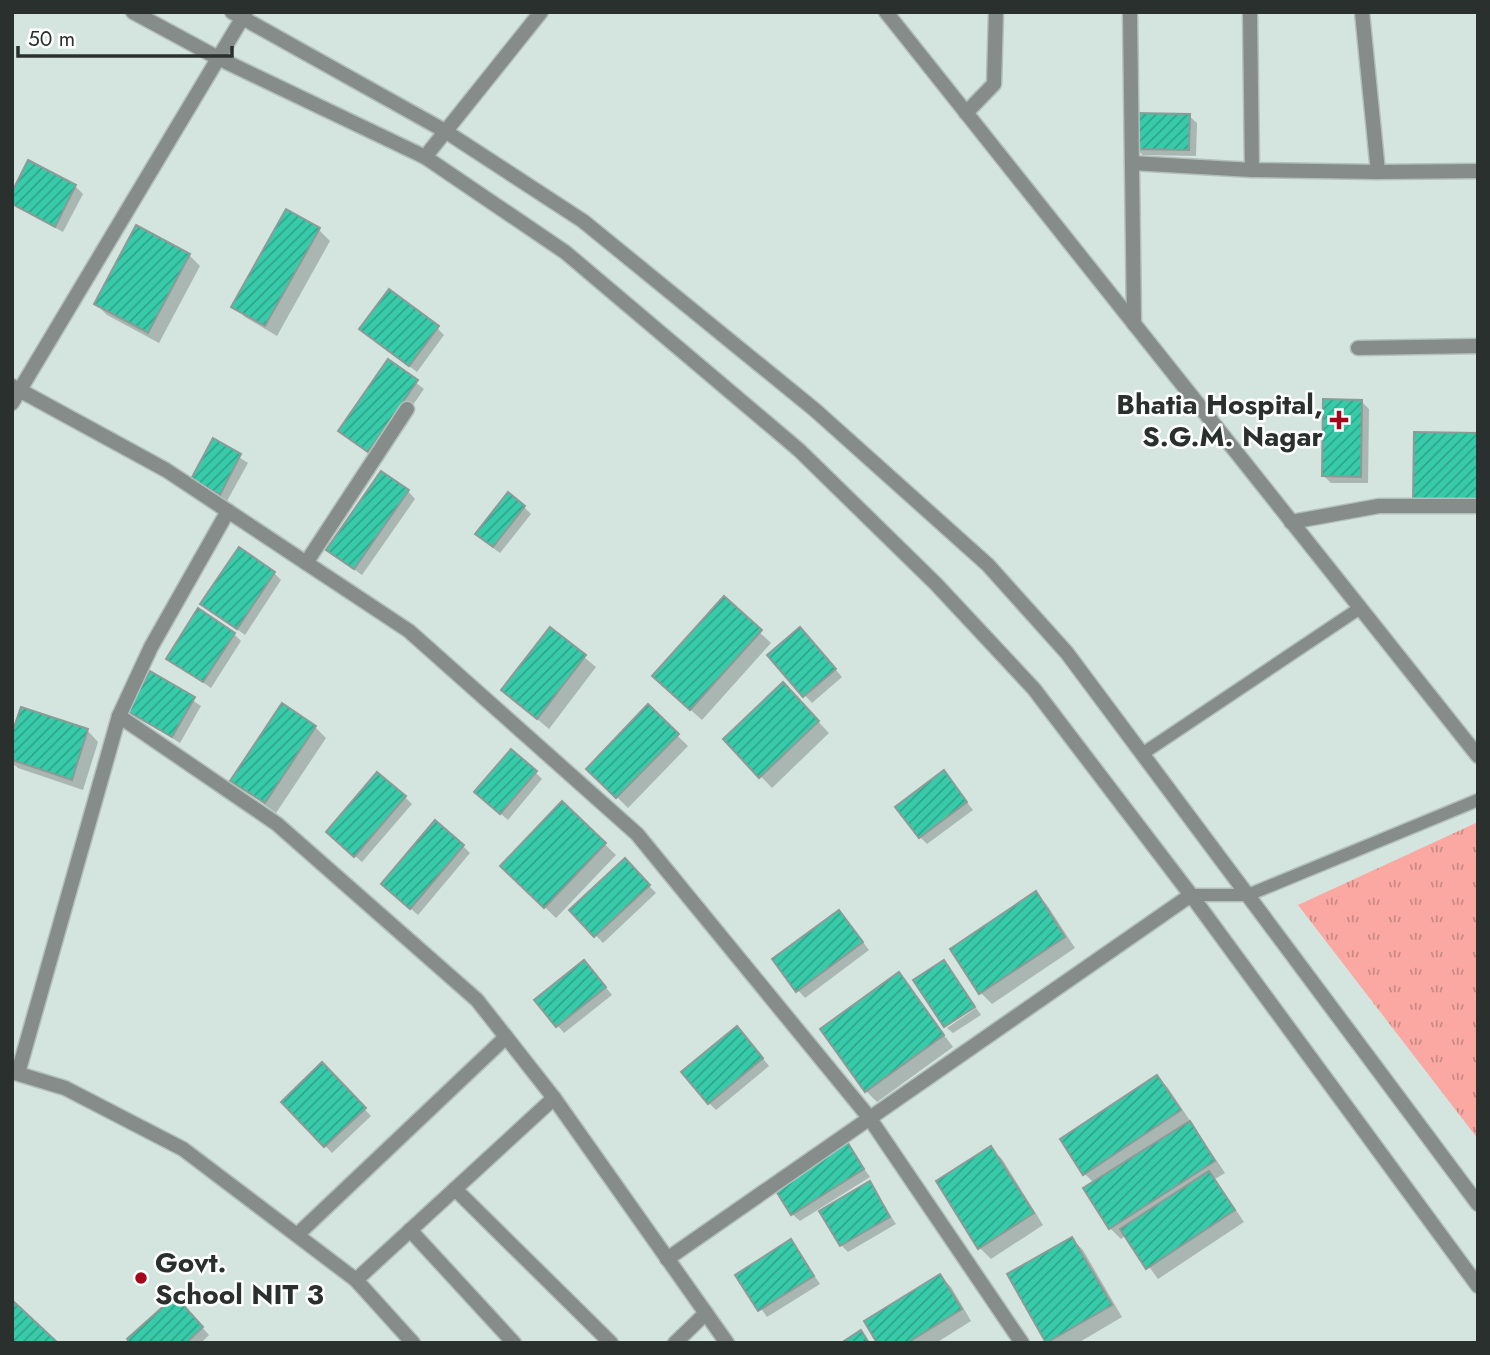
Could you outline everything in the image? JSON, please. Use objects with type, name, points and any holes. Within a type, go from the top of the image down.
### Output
[{"type":"street","points":[[133,12],[220,59],[425,157],[565,252],[808,460],[936,583],[1034,689],[1191,895],[1478,1286]]},
{"type":"street","points":[[425,157],[541,12]]},
{"type":"street","points":[[886,12],[1478,756]]},
{"type":"street","points":[[966,113],[994,84],[996,12]]},
{"type":"street","points":[[1130,12],[1134,324]]},
{"type":"street","points":[[1250,12],[1252,170]]},
{"type":"street","points":[[1362,12],[1378,173]]},
{"type":"street","points":[[1022,1343],[868,1116],[637,834],[409,631],[166,470],[14,393],[220,59],[240,14],[445,131],[583,221],[835,429],[988,565],[1067,653],[1478,1204]]},
{"type":"street","points":[[1132,163],[1252,170],[1378,173],[1478,171]]},
{"type":"street","points":[[1358,348],[1478,346]]},
{"type":"street","points":[[306,563],[407,409]]},
{"type":"street","points":[[1291,522],[1379,506],[1478,506]]},
{"type":"street","points":[[228,511],[151,647],[119,716],[15,1072],[65,1088],[183,1149],[356,1280],[413,1343]]},
{"type":"street","points":[[119,716],[277,824],[477,1000],[554,1098],[727,1343]]},
{"type":"street","points":[[667,1259],[868,1116],[1191,895]]},
{"type":"street","points":[[297,1235],[506,1037]]},
{"type":"street","points":[[356,1280],[554,1098]]},
{"type":"street","points":[[455,1189],[611,1343]]},
{"type":"street","points":[[410,1230],[514,1343]]},
{"type":"street","points":[[675,1343],[706,1312]]},
{"type":"lane","points":[[1142,754],[1360,608]]},
{"type":"lane","points":[[1191,895],[1248,895],[1478,800]]},
{"type":"green space","points":[[1478,822],[1478,1139],[1298,905]]},
{"type":"building","points":[[1135,113],[1190,114],[1189,150],[1134,149]]},
{"type":"building","points":[[28,160],[76,185],[55,227],[12,204],[12,192]]},
{"type":"building","points":[[286,209],[320,228],[265,326],[231,307]]},
{"type":"building","points":[[136,225],[190,254],[148,333],[94,304]]},
{"type":"building","points":[[389,289],[439,326],[409,366],[359,329]]},
{"type":"building","points":[[388,359],[418,380],[368,452],[338,431]]},
{"type":"building","points":[[1323,399],[1362,400],[1361,477],[1322,476]]},
{"type":"building","points":[[1414,432],[1478,433],[1478,500],[1413,499]]},
{"type":"building","points":[[213,438],[241,454],[220,495],[191,479]]},
{"type":"building","points":[[381,471],[409,490],[354,569],[326,550]]},
{"type":"building","points":[[508,492],[525,506],[493,547],[475,534]]},
{"type":"building","points":[[239,547],[275,572],[237,629],[200,604]]},
{"type":"building","points":[[724,596],[762,630],[690,710],[652,676]]},
{"type":"building","points":[[198,608],[235,633],[203,682],[166,659]]},
{"type":"building","points":[[550,627],[586,655],[537,719],[501,690]]},
{"type":"building","points":[[800,627],[836,669],[803,697],[767,655]]},
{"type":"building","points":[[150,671],[195,697],[172,737],[127,711]]},
{"type":"building","points":[[783,682],[819,721],[759,778],[723,739]]},
{"type":"building","points":[[282,703],[316,726],[265,803],[230,781]]},
{"type":"building","points":[[648,704],[679,734],[616,798],[586,769]]},
{"type":"building","points":[[21,707],[88,729],[72,780],[12,760],[12,733]]},
{"type":"building","points":[[511,749],[537,771],[500,814],[474,792]]},
{"type":"building","points":[[944,770],[967,802],[919,838],[895,807]]},
{"type":"building","points":[[377,772],[406,796],[354,857],[326,832]]},
{"type":"building","points":[[562,801],[606,843],[544,908],[500,866]]},
{"type":"building","points":[[435,820],[464,845],[410,909],[381,884]]},
{"type":"building","points":[[625,858],[650,885],[594,937],[569,910]]},
{"type":"building","points":[[1036,891],[1065,937],[979,994],[950,949]]},
{"type":"building","points":[[839,910],[863,942],[796,992],[772,959]]},
{"type":"building","points":[[584,960],[606,987],[556,1027],[534,1000]]},
{"type":"building","points":[[944,960],[975,1007],[944,1027],[913,980]]},
{"type":"building","points":[[899,972],[944,1035],[865,1092],[820,1029]]},
{"type":"building","points":[[737,1026],[763,1058],[708,1104],[681,1072]]},
{"type":"building","points":[[322,1062],[366,1108],[324,1147],[281,1102]]},
{"type":"building","points":[[1157,1075],[1181,1110],[1083,1175],[1060,1139]]},
{"type":"building","points":[[1190,1121],[1215,1161],[1109,1229],[1083,1188]]},
{"type":"building","points":[[846,1140],[864,1169],[791,1215],[773,1186]]},
{"type":"building","points":[[991,1146],[1034,1213],[978,1249],[936,1181]]},
{"type":"building","points":[[1209,1171],[1235,1210],[1146,1269],[1120,1229]]},
{"type":"building","points":[[870,1181],[890,1217],[840,1246],[819,1211]]},
{"type":"building","points":[[1072,1237],[1112,1305],[1046,1343],[1007,1274]]},
{"type":"building","points":[[791,1239],[814,1276],[758,1311],[735,1275]]},
{"type":"building","points":[[940,1274],[962,1309],[907,1343],[877,1343],[864,1321]]},
{"type":"building","points":[[175,1296],[203,1327],[186,1343],[130,1343],[127,1339]]},
{"type":"building","points":[[12,1300],[58,1343],[12,1343]]},
{"type":"building","points":[[861,1330],[869,1343],[841,1343]]},
{"type":"place","name":"Bhatia Hospital, S.G.M. Nagar","points":[[1339,420]]},
{"type":"place","name":"Govt. School NIT 3","points":[[141,1278]]}]
